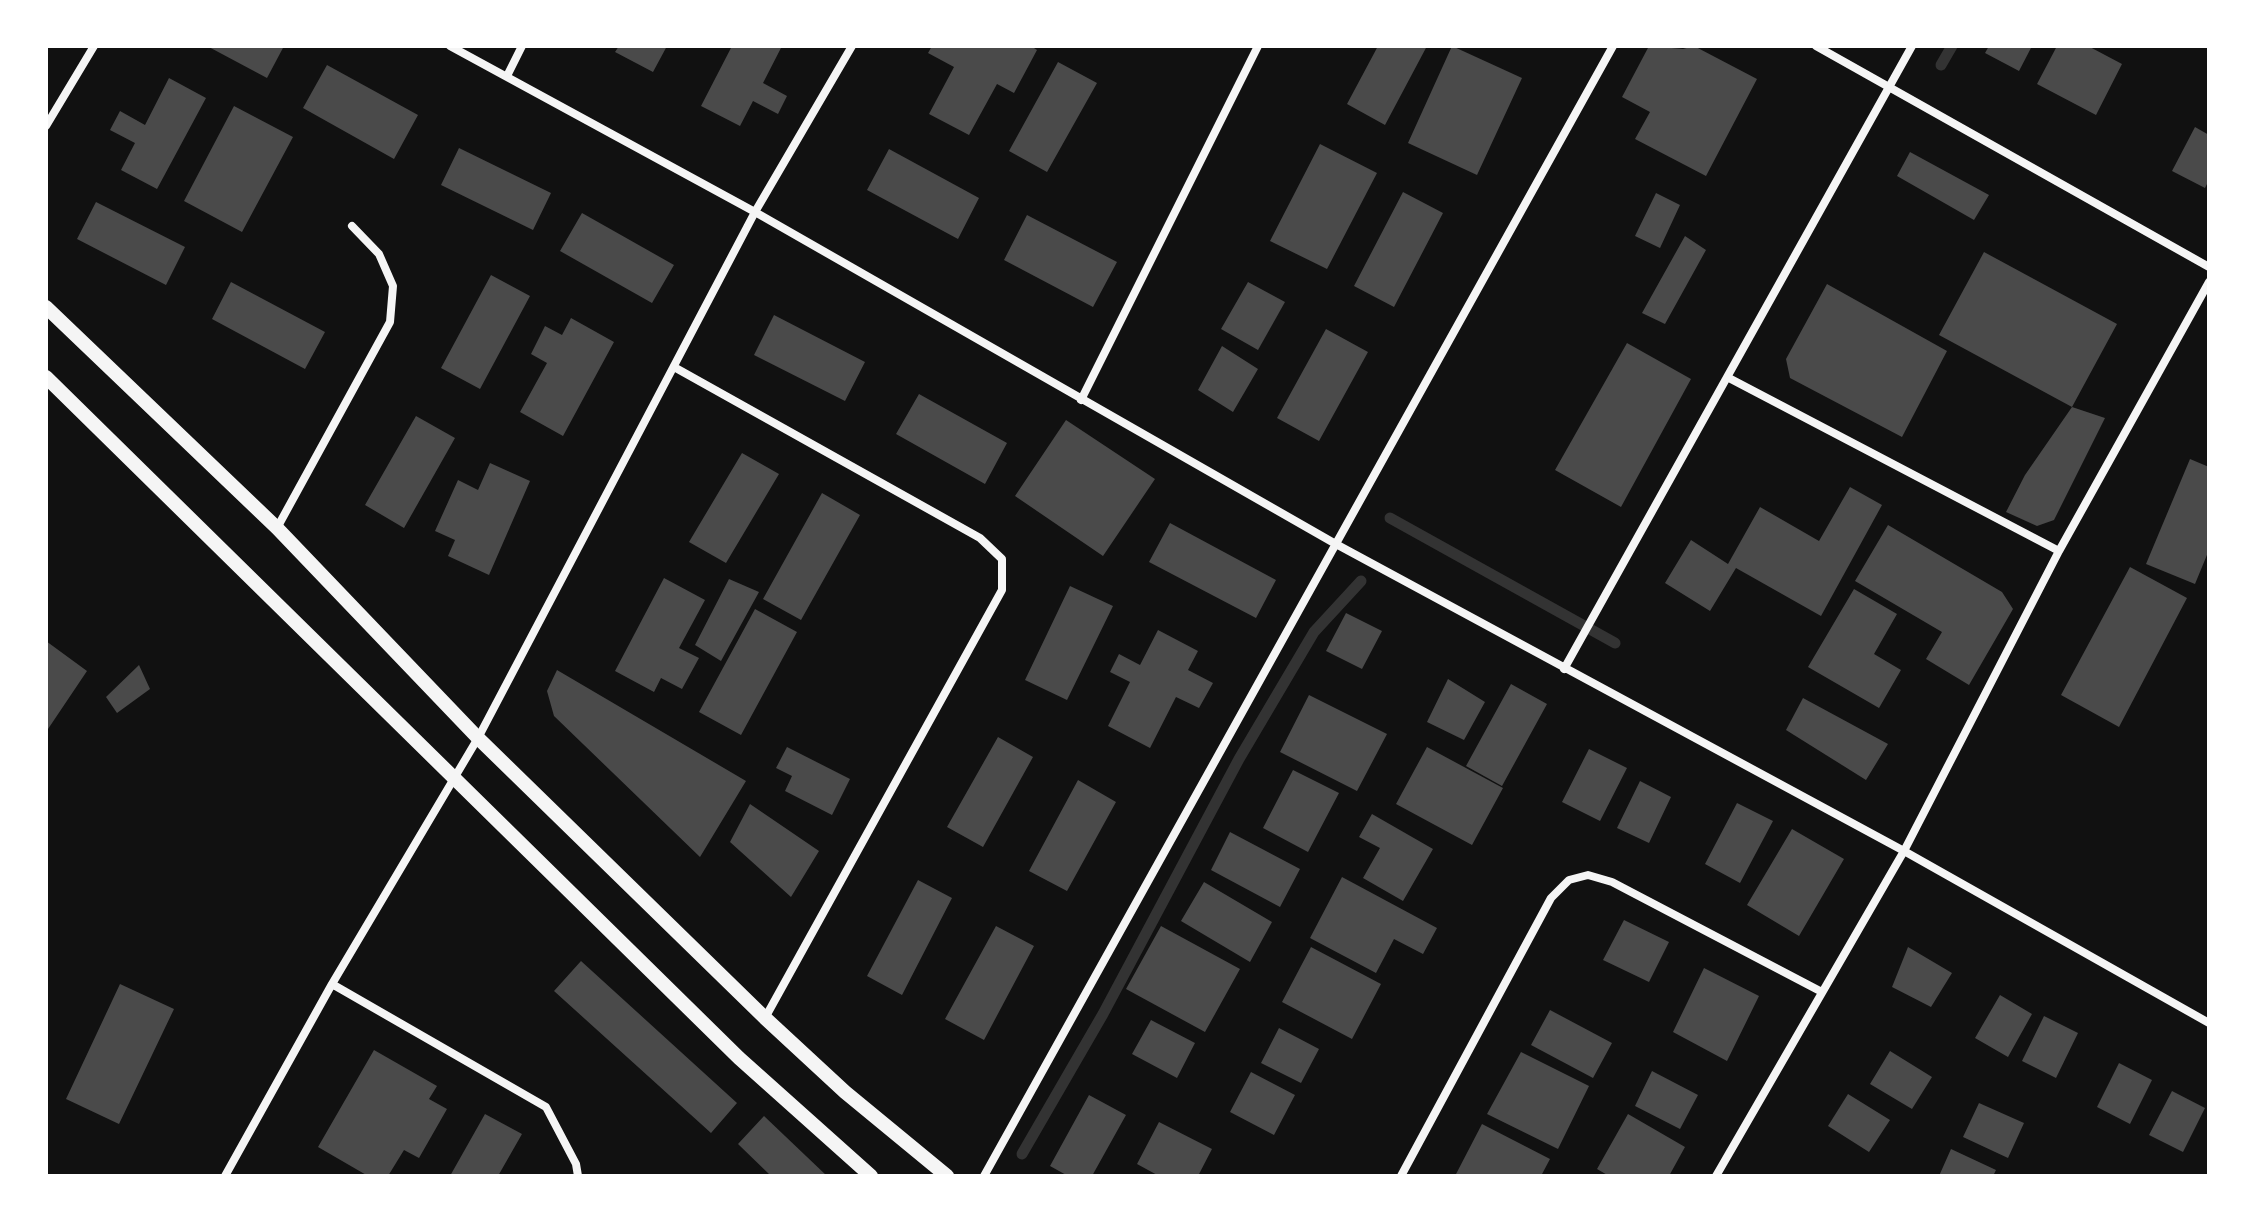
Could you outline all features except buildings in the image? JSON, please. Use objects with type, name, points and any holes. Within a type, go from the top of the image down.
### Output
[{"type":"street","points":[[46,126],[94,46]]},
{"type":"street","points":[[450,46],[755,212],[1334,543],[1904,851],[2209,1023]]},
{"type":"street","points":[[507,76],[522,46]]},
{"type":"street","points":[[225,1176],[332,984],[478,738],[755,212],[852,46]]},
{"type":"street","points":[[1081,400],[1258,46]]},
{"type":"street","points":[[984,1176],[1613,46]]},
{"type":"street","points":[[1816,46],[2209,267]]},
{"type":"street","points":[[1564,669],[1912,46]]},
{"type":"street","points":[[277,528],[390,322],[393,286],[379,254],[352,226]]},
{"type":"street","points":[[1716,1176],[1820,991],[1904,851],[2059,551],[2209,282]]},
{"type":"street","points":[[46,307],[277,528],[478,738],[765,1018],[845,1092],[947,1176]]},
{"type":"street","points":[[674,367],[980,538],[1002,559],[1002,590],[765,1018]]},
{"type":"street","points":[[46,377],[739,1058],[871,1176]]},
{"type":"street","points":[[1727,377],[2059,551]]},
{"type":"street","points":[[1401,1176],[1551,898],[1569,880],[1588,875],[1612,882],[1820,991]]},
{"type":"street","points":[[332,984],[546,1107],[576,1164],[578,1176]]},
{"type":"waterway","points":[[1941,65],[1952,46]]},
{"type":"waterway","points":[[1390,518],[1615,643]]},
{"type":"waterway","points":[[1022,1154],[1103,1014],[1239,759],[1314,632],[1361,581]]}]
